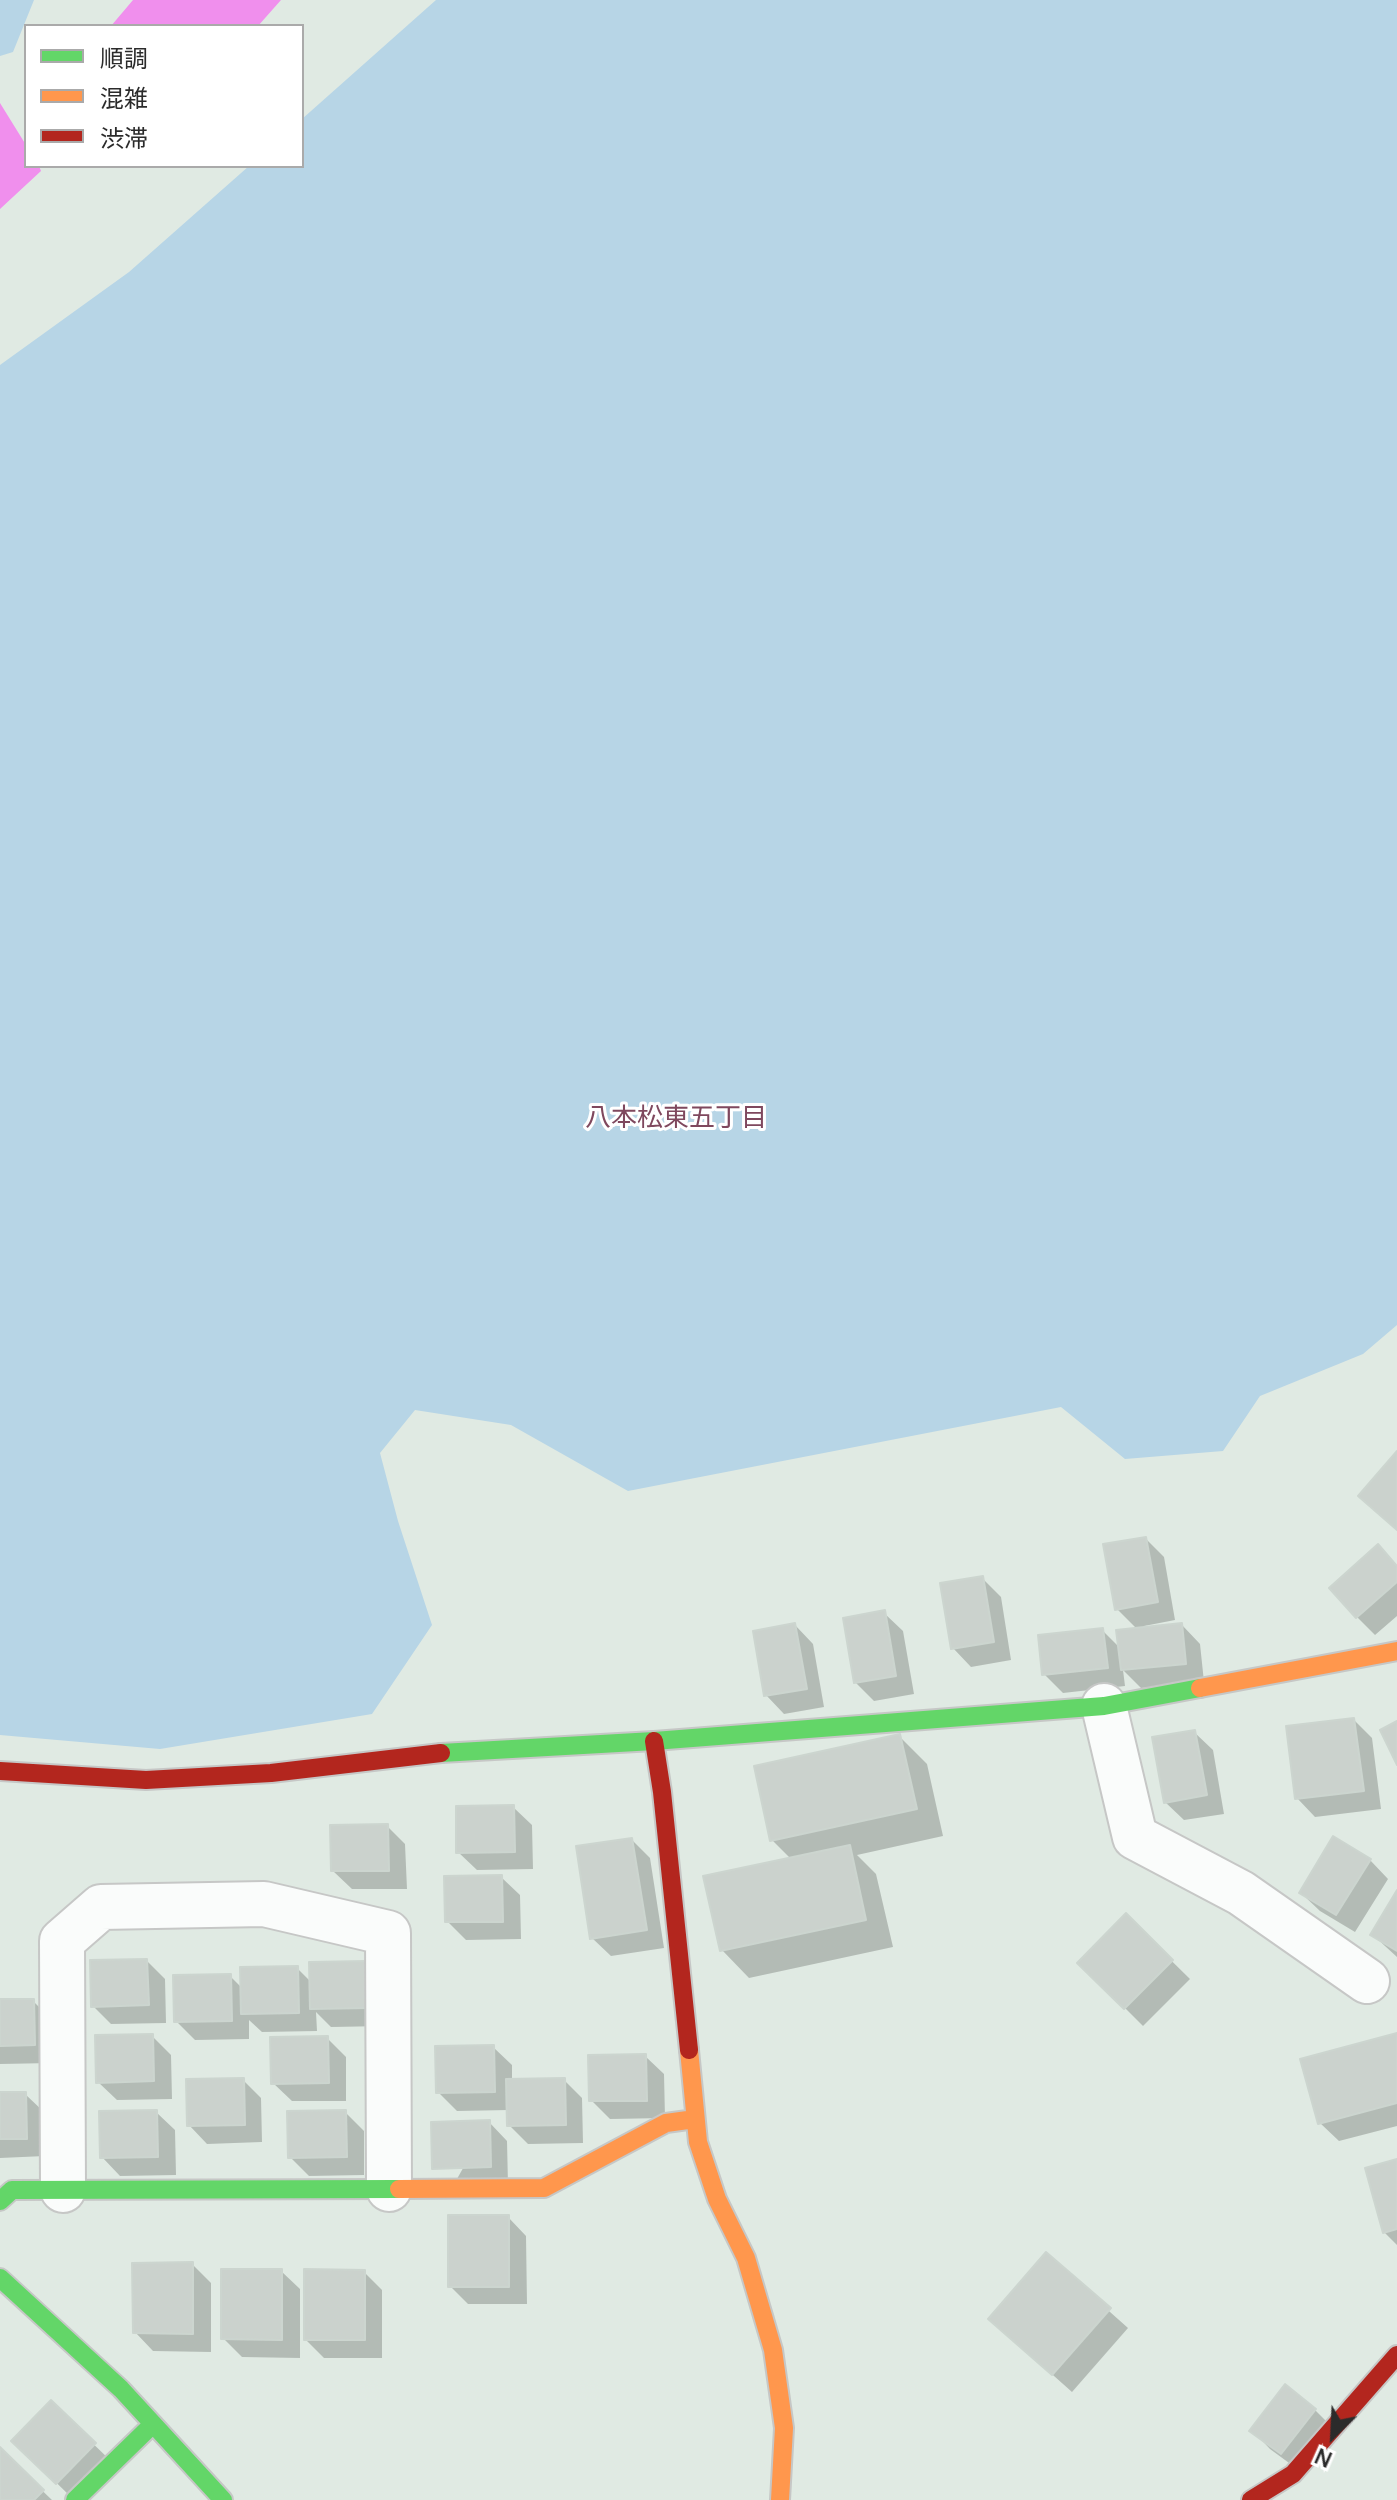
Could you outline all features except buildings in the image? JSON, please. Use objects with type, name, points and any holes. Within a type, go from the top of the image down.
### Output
[{"type":"street","points":[[0,1771],[146,1780],[271,1773],[432,1753],[654,1741],[1104,1706],[1397,1651]]},
{"type":"street","points":[[1104,1706],[1135,1837],[1241,1893],[1367,1981]]},
{"type":"street","points":[[654,1741],[698,2142],[717,2199],[746,2258],[773,2350],[784,2428],[780,2500]]},
{"type":"street","points":[[63,2190],[62,1941],[101,1907],[264,1904],[388,1933],[389,2189]]},
{"type":"street","points":[[0,2201],[12,2190],[544,2188],[666,2123],[695,2119]]},
{"type":"street","points":[[0,2278],[121,2389],[223,2500]]},
{"type":"street","points":[[1251,2500],[1293,2474],[1397,2355]]},
{"type":"street","points":[[75,2500],[153,2424]]},
{"type":"shaded area","points":[[0,0],[34,0],[13,52],[0,56]]},
{"type":"shaded area","points":[[133,0],[281,0],[260,24],[113,24]]},
{"type":"shaded area","points":[[436,0],[1397,0],[1397,1325],[1363,1354],[1260,1396],[1223,1451],[1125,1459],[1061,1407],[628,1491],[511,1425],[415,1410],[380,1453],[398,1521],[432,1625],[372,1714],[160,1749],[0,1735],[0,365],[129,272],[247,168],[304,168],[304,117]]},
{"type":"shaded area","points":[[0,103],[24,142],[24,168],[40,168],[41,171],[0,209]]},
{"type":"traffic: fast","points":[[441,1753],[654,1741],[1104,1706],[1200,1688]]},
{"type":"traffic: fast","points":[[0,2201],[12,2190],[399,2189]]},
{"type":"traffic: fast","points":[[0,2278],[121,2389],[223,2500]]},
{"type":"traffic: fast","points":[[75,2500],[153,2424]]},
{"type":"traffic: slow","points":[[1200,1688],[1397,1651]]},
{"type":"traffic: slow","points":[[689,2050],[698,2142],[717,2199],[746,2258],[773,2350],[784,2428],[780,2500]]},
{"type":"traffic: slow","points":[[399,2189],[544,2188],[666,2123],[695,2119]]},
{"type":"traffic: jam","points":[[654,1741],[689,2050]]},
{"type":"traffic: jam","points":[[0,1771],[146,1780],[271,1773],[441,1753]]},
{"type":"traffic: jam","points":[[1251,2500],[1293,2474],[1397,2355]]},
{"type":"district","name":"八本松東五丁目","points":[[676,1119]]}]
